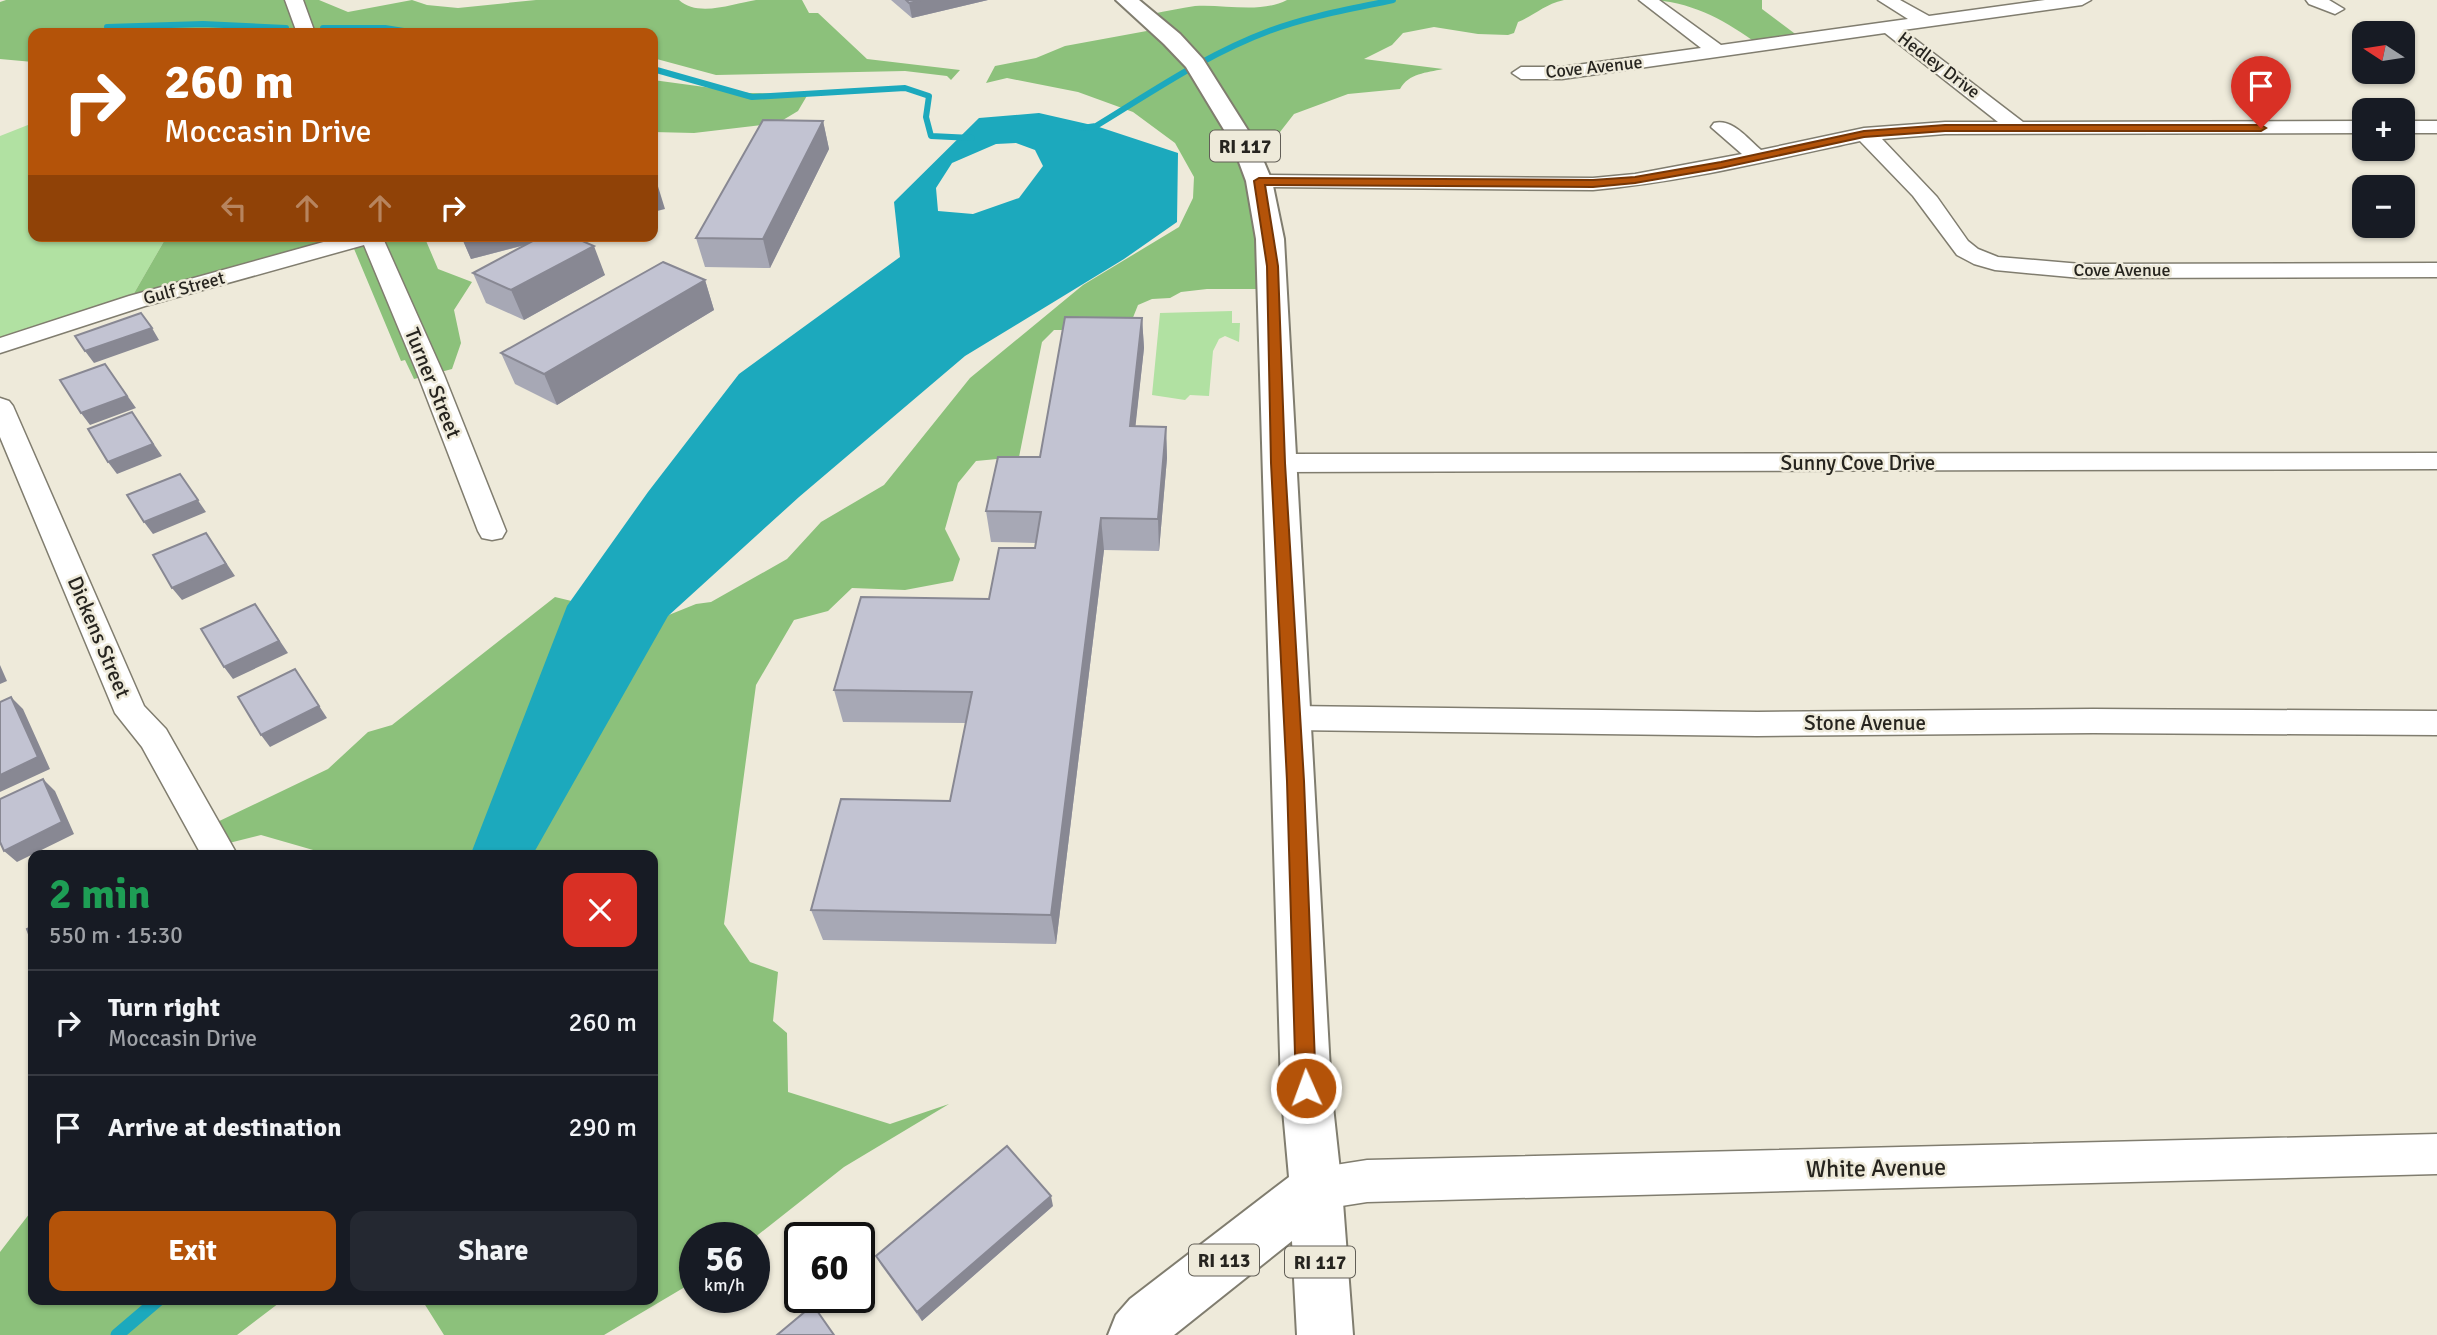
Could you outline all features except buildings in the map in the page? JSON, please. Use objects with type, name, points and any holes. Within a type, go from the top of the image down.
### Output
[{"type":"main road","name":"RI 117","points":[[1126,0],[1172,39],[1195,64],[1244,143],[1259,181],[1273,266],[1278,463],[1292,718],[1306,1088],[1316,1189],[1325,1335]]},
{"type":"main road","name":"RI 113","points":[[1136,1335],[1150,1319],[1316,1189]]},
{"type":"street","points":[[294,0],[304,28]]},
{"type":"street","points":[[1648,0],[1718,52]]},
{"type":"street","points":[[1887,0],[1928,23]]},
{"type":"street","name":"Cove Avenue","points":[[1521,73],[1562,73],[1891,29],[2082,0]]},
{"type":"street","points":[[2315,0],[2335,9]]},
{"type":"street","name":"Hedley Drive","points":[[1891,29],[2019,128]]},
{"type":"street","points":[[1721,127],[1757,157]]},
{"type":"street","points":[[1259,181],[1593,184],[1635,180],[1864,134],[1945,128],[2352,127]]},
{"type":"street","points":[[2415,127],[2437,127]]},
{"type":"street","name":"Cove Avenue","points":[[1864,134],[1886,152],[1931,204],[1955,241],[1970,254],[1993,262],[2029,268],[2081,271],[2437,270]]},
{"type":"street","name":"Gulf Street","points":[[0,346],[137,301],[349,242]]},
{"type":"street","name":"Turner Street","points":[[374,242],[431,375],[492,531]]},
{"type":"street","name":"Dickens Street","points":[[0,406],[131,713],[154,738],[217,850]]},
{"type":"street","name":"Sunny Cove Drive","points":[[1278,463],[2437,461]]},
{"type":"street","name":"Stone Avenue","points":[[1292,718],[1757,724],[2079,721],[2437,723]]},
{"type":"street","name":"White Avenue","points":[[1316,1189],[1367,1181],[2437,1154]]},
{"type":"green space","points":[[319,0],[348,12],[412,0],[427,5],[458,8],[536,0],[679,0],[696,8],[706,9],[756,0],[802,0],[809,13],[818,13],[867,59],[960,70],[951,80],[947,76],[905,71],[716,75],[658,59],[658,28],[28,28],[28,62],[0,59],[0,2]]},
{"type":"green space","points":[[1287,0],[1564,0],[1518,22],[1514,33],[1508,35],[1478,34],[1434,27],[1403,33],[1392,45],[1364,59],[1443,69],[1413,77],[1400,89],[1348,94],[1294,114],[1280,132],[1246,134],[1276,289],[1207,289],[1181,292],[1170,298],[1152,299],[1138,305],[1128,330],[1054,330],[1042,342],[1019,457],[976,461],[958,483],[945,529],[960,559],[953,581],[905,590],[852,588],[828,611],[794,620],[756,685],[724,924],[750,962],[778,972],[773,1021],[787,1033],[788,1092],[890,1124],[949,1104],[844,1167],[770,1225],[770,1222],[679,1222],[679,1290],[658,1303],[658,850],[313,850],[261,835],[225,844],[213,824],[328,769],[368,732],[392,725],[555,597],[588,605],[629,631],[696,604],[711,602],[787,559],[821,522],[884,485],[970,378],[1083,285],[1179,227],[1193,198],[1194,177],[1175,143],[1133,112],[1078,92],[1007,78],[986,83],[995,66],[1036,58],[1065,46],[1163,28],[1152,14],[1195,6],[1265,7]]},
{"type":"green space","points":[[1655,0],[1762,0],[1762,9],[1802,39],[1759,45],[1710,15],[1684,5]]},
{"type":"green space","points":[[658,81],[749,93],[808,94],[798,111],[778,123],[694,133],[658,132]]},
{"type":"green space","points":[[28,125],[28,242],[164,242],[129,302],[0,345],[0,136]]},
{"type":"green space","points":[[164,242],[427,242],[438,269],[472,282],[454,310],[461,343],[452,369],[414,379],[405,360],[401,361],[352,244],[129,302]]},
{"type":"green space","points":[[1232,311],[1232,323],[1240,323],[1239,342],[1225,336],[1219,339],[1213,351],[1209,396],[1190,395],[1185,400],[1152,395],[1160,313]]},
{"type":"green space","points":[[28,1216],[28,1305],[276,1305],[237,1335],[0,1335],[0,1252]]},
{"type":"green space","points":[[425,1305],[655,1305],[604,1335],[444,1335]]},
{"type":"water","points":[[1039,113],[1096,126],[1178,153],[1177,222],[1124,259],[965,356],[799,497],[668,616],[535,850],[472,850],[567,606],[648,492],[739,374],[900,257],[894,202],[979,118]],"holes":[[[1016,143],[1035,150],[1043,166],[1019,198],[973,214],[938,211],[936,188],[952,163],[996,144]]]},
{"type":"waterway","points":[[1082,128],[1096,126],[1180,74],[1246,40],[1299,21],[1393,0]]},
{"type":"waterway","points":[[107,27],[203,24],[286,28]]},
{"type":"waterway","points":[[323,28],[385,28]]},
{"type":"waterway","points":[[658,70],[752,97],[905,88],[929,96],[926,117],[931,136],[972,138]]},
{"type":"waterway","points":[[117,1335],[152,1305]]},
{"type":"route","points":[[1306,1088],[1295,781],[1278,463],[1273,266],[1259,181],[1593,184],[1635,180],[1721,165],[1864,134],[1945,128],[2261,128]]}]
